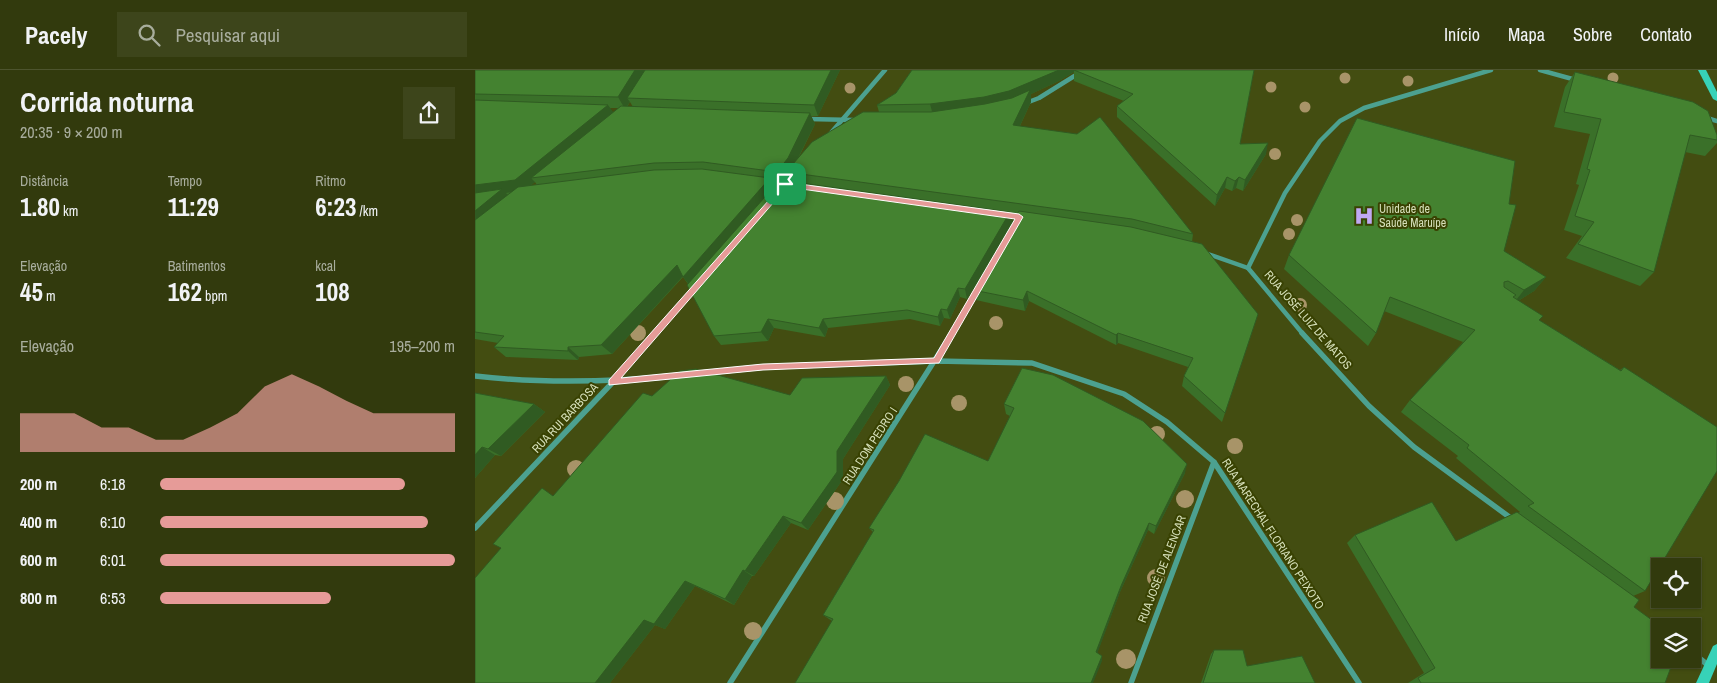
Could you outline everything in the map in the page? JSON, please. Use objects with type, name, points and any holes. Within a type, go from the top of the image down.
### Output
[{"type":"main road","points":[[1702,70],[1717,99]]},
{"type":"main road","points":[[1702,683],[1717,650]]},
{"type":"street","points":[[1017,106],[1039,98],[1084,70]]},
{"type":"street","points":[[1248,268],[1285,192],[1319,141],[1339,121],[1364,108],[1491,70]]},
{"type":"street","points":[[1541,70],[1578,81]]},
{"type":"street","points":[[823,142],[884,71]]},
{"type":"street","points":[[1698,116],[1717,121]]},
{"type":"street","points":[[803,119],[862,120]]},
{"type":"street","points":[[1001,214],[1029,218]]},
{"type":"street","points":[[1015,225],[1019,217]]},
{"type":"street","name":"RUA JOSÉ LUIZ DE MATOS","points":[[1202,252],[1248,268],[1328,363],[1369,406],[1414,447],[1517,523]]},
{"type":"street","name":"RUA DOM PEDRO I","points":[[730,683],[936,361],[980,285]]},
{"type":"street","name":"RUA RUI BARBOSA","points":[[475,528],[612,383],[695,287]]},
{"type":"street","name":"RUA MARECHAL FLORIANO PEIXOTO","points":[[697,374],[763,367],[936,361],[1032,363],[1124,394],[1167,422],[1214,462],[1359,683]]},
{"type":"street","points":[[475,376],[545,384],[612,383],[687,375]]},
{"type":"street","name":"RUA JOSÉ DE ALENCAR","points":[[1131,683],[1214,462]]},
{"type":"street","points":[[1701,659],[1710,666]]},
{"type":"building","points":[[475,70],[635,70],[618,97],[475,94]]},
{"type":"building","points":[[645,70],[831,70],[814,105],[627,98]]},
{"type":"building","points":[[912,70],[1059,70],[1009,91],[984,97],[930,104],[877,105],[896,93]]},
{"type":"building","points":[[1074,70],[1254,70],[1240,144],[1268,143],[1245,180],[1239,177],[1235,181],[1227,177],[1217,195],[1117,106],[1133,94]]},
{"type":"building","points":[[1575,72],[1693,102],[1708,111],[1717,140],[1690,135],[1654,272],[1578,244],[1594,222],[1575,216],[1590,170],[1587,169],[1601,119],[1564,112]]},
{"type":"building","points":[[1030,90],[1013,125],[1077,134],[1100,117],[1193,234],[1132,219],[786,172],[812,142],[863,112],[931,112],[1012,98]]},
{"type":"building","points":[[475,100],[608,105],[515,180],[475,185]]},
{"type":"building","points":[[621,106],[810,113],[788,158],[777,172],[703,162],[654,163],[531,178]]},
{"type":"building","points":[[1357,118],[1515,161],[1509,204],[1516,205],[1504,251],[1546,277],[1524,290],[1508,281],[1504,282],[1504,287],[1516,295],[1513,297],[1543,316],[1539,320],[1621,371],[1624,367],[1717,427],[1717,471],[1665,558],[1651,558],[1651,581],[1645,591],[1528,506],[1534,503],[1467,448],[1469,445],[1410,400],[1475,330],[1390,297],[1376,333],[1289,255]]},
{"type":"building","points":[[702,169],[770,178],[683,277],[677,265],[601,345],[568,347],[568,351],[494,347],[504,336],[475,332],[475,220],[518,187],[654,170]]},
{"type":"building","points":[[780,180],[1010,212],[965,289],[958,288],[947,310],[941,309],[938,317],[907,310],[823,319],[819,328],[768,319],[761,332],[714,336],[687,285]]},
{"type":"building","points":[[502,189],[475,211],[475,193]]},
{"type":"building","points":[[1019,211],[1131,227],[1202,244],[1258,314],[1225,413],[1184,376],[1193,358],[1118,333],[1116,335],[1027,291],[1023,300],[973,290]]},
{"type":"building","points":[[1022,368],[1053,375],[1143,421],[1187,464],[1156,526],[1149,523],[1121,586],[1096,652],[1102,656],[1091,683],[795,683],[833,619],[823,615],[874,530],[869,528],[899,481],[925,434],[988,461],[1014,408],[1004,404]]},
{"type":"building","points":[[696,369],[790,395],[802,378],[886,376],[837,451],[837,472],[801,523],[783,516],[745,571],[743,570],[725,599],[685,581],[654,624],[644,620],[595,683],[475,683],[475,578],[501,548],[493,544],[542,488],[553,496],[643,393],[652,396],[680,371]]},
{"type":"building","points":[[475,393],[534,404],[488,449],[482,447],[475,455]]},
{"type":"building","points":[[1432,502],[1456,541],[1517,512],[1639,600],[1634,607],[1651,619],[1651,668],[1671,668],[1665,683],[1421,683],[1418,678],[1435,668],[1355,535]]},
{"type":"building","points":[[1214,650],[1243,650],[1247,666],[1302,656],[1315,683],[1203,683]]},
{"type":"place","name":"Unidade de Saúde Maruípe","points":[[1364,216]]},
{"type":"route","points":[[785,184],[858,196],[1019,217],[936,361],[763,367],[612,383],[742,234],[785,184]]}]
